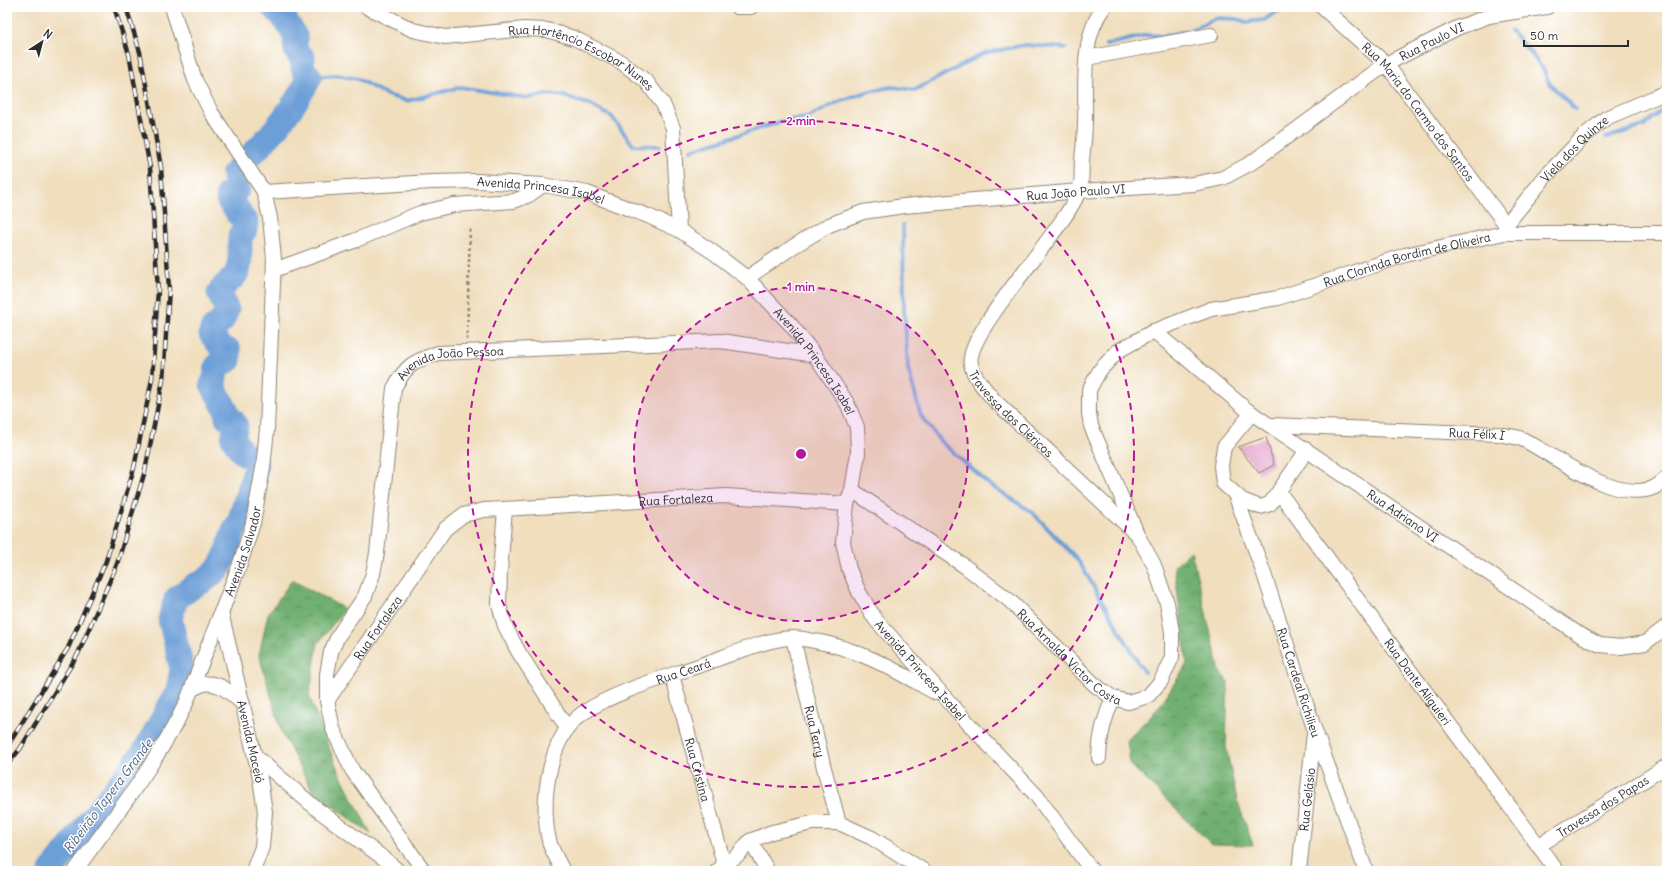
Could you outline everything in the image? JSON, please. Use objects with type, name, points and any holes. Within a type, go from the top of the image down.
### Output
[{"type":"street","points":[[172,7],[198,86],[211,112],[264,192]]},
{"type":"street","name":"Rua Hortêncio Escobar Nunes","points":[[367,7],[413,30],[445,37],[524,29],[548,30],[574,38],[621,62],[646,81],[663,104],[673,128],[680,230]]},
{"type":"street","points":[[738,7],[751,7]]},
{"type":"street","points":[[1080,191],[1085,123],[1087,58],[1090,36],[1097,16],[1104,7]]},
{"type":"street","name":"Rua Maria do Carmo dos Santos","points":[[1322,7],[1386,64],[1505,229]]},
{"type":"street","name":"Rua Paulo VI","points":[[1386,64],[1457,28],[1483,19],[1547,7]]},
{"type":"street","points":[[1087,58],[1211,36]]},
{"type":"street","name":"Rua João Paulo VI","points":[[747,278],[794,246],[829,225],[863,212],[904,206],[1080,191],[1194,184],[1223,178],[1251,163],[1386,64]]},
{"type":"street","name":"Viela dos Quinze","points":[[1505,229],[1545,177],[1584,136],[1606,118],[1667,92]]},
{"type":"street","name":"Avenida Princesa Isabel","points":[[264,192],[479,181],[542,185],[587,193],[680,230],[747,278],[792,325],[815,355],[847,403],[857,427],[858,453],[852,490],[847,504],[843,542],[849,569],[859,592],[875,619],[1036,795],[1092,871]]},
{"type":"street","points":[[274,270],[354,241],[420,213],[454,206],[514,201],[529,195],[542,185]]},
{"type":"street","name":"Travessa dos Cléricos","points":[[1080,191],[1066,214],[986,324],[973,346],[970,364],[978,380],[994,400],[1138,536]]},
{"type":"street","name":"Avenida Salvador","points":[[75,871],[174,728],[192,689],[240,564],[253,523],[263,468],[267,429],[274,270],[270,218],[264,192]]},
{"type":"street","name":"Rua Clorinda Bordim de Oliveira","points":[[1154,331],[1211,309],[1278,298],[1405,255],[1505,229],[1667,233]]},
{"type":"street","name":"Rua Arnaldo Victor Costa","points":[[852,490],[963,565],[1009,600],[1095,685],[1113,698],[1128,702],[1148,696],[1161,681],[1172,657],[1172,632],[1167,603],[1154,565],[1138,536],[1091,426],[1089,413],[1089,390],[1100,370],[1118,351],[1154,331]]},
{"type":"street","name":"Rua Adriano VI","points":[[1154,331],[1252,413],[1580,635],[1600,645],[1621,647],[1644,643],[1667,626]]},
{"type":"street","name":"Avenida João Pessoa","points":[[424,871],[352,770],[333,729],[327,701],[327,674],[331,652],[338,636],[365,596],[373,574],[377,553],[394,388],[401,374],[414,361],[438,353],[721,341],[815,355]]},
{"type":"street","points":[[1252,413],[1224,447],[1221,466],[1223,483],[1242,500],[1260,507],[1270,504],[1307,450]]},
{"type":"street","name":"Rua Félix I","points":[[1271,425],[1498,434],[1521,438],[1587,477],[1612,487],[1634,491],[1655,487],[1667,478]]},
{"type":"street","name":"Rua Dante Aliguieri","points":[[1279,492],[1554,870]]},
{"type":"street","name":"Rua Cardeal Richilieu","points":[[1235,494],[1264,574],[1314,728],[1366,871]]},
{"type":"street","name":"Rua Fortaleza","points":[[327,701],[444,529],[463,515],[484,510],[726,496],[847,504]]},
{"type":"street","points":[[504,509],[499,605],[505,626],[518,650],[567,728]]},
{"type":"street","name":"Avenida Maceió","points":[[221,612],[260,778],[265,812],[262,847],[253,871]]},
{"type":"street","name":"Rua Ceará","points":[[563,871],[550,844],[544,812],[546,781],[557,748],[567,728],[582,714],[603,701],[672,675],[770,642],[793,638],[837,645],[874,659],[946,698]]},
{"type":"street","name":"Rua Terry","points":[[793,638],[824,768],[839,823]]},
{"type":"street","name":"Rua Cristina","points":[[672,675],[721,868]]},
{"type":"street","points":[[192,689],[204,684],[214,684],[227,690],[243,704]]},
{"type":"street","points":[[1099,758],[1100,740],[1104,721],[1113,698]]},
{"type":"street","name":"Rua Gelásio","points":[[1299,871],[1314,728]]},
{"type":"street","points":[[255,756],[318,810],[365,844],[398,871]]},
{"type":"street","name":"Travessa dos Papas","points":[[1538,846],[1667,766]]},
{"type":"street","points":[[721,868],[739,854],[750,840],[772,832],[812,823],[839,823],[872,838],[924,871]]},
{"type":"street","points":[[750,840],[768,871]]},
{"type":"path","points":[[467,352],[470,226]]},
{"type":"green space","points":[[1191,551],[1220,672],[1228,682],[1226,747],[1237,800],[1253,845],[1211,844],[1130,764],[1127,740],[1159,707],[1187,664],[1174,566]]},
{"type":"green space","points":[[292,580],[345,609],[318,643],[309,696],[337,768],[371,834],[313,792],[282,733],[259,655],[268,614]]},
{"type":"building","points":[[1266,437],[1274,465],[1259,473],[1238,447]]},
{"type":"waterway","name":"Ribeirão Tapera Grande","points":[[253,153],[270,136],[298,98],[310,77],[303,68],[303,58],[298,54],[296,49],[296,38],[294,34],[283,17],[273,7]]},
{"type":"waterway","points":[[1106,45],[1147,35],[1163,36],[1189,31],[1216,18],[1237,19],[1246,22],[1264,20],[1284,7]]},
{"type":"waterway","points":[[1511,31],[1543,69],[1549,83],[1575,109]]},
{"type":"waterway","points":[[691,150],[786,120],[807,118],[840,101],[870,91],[892,87],[915,90],[985,53],[1025,45],[1065,48]]},
{"type":"waterway","points":[[310,77],[336,75],[358,79],[387,95],[407,101],[461,87],[528,98],[548,94],[564,96],[591,105],[612,117],[633,145],[660,146]]},
{"type":"waterway","points":[[1606,138],[1644,126],[1661,111],[1667,110]]},
{"type":"waterway","name":"Ribeirão Tapera Grande","points":[[51,871],[144,752],[178,691],[182,669],[170,619],[176,599],[195,585],[205,580],[219,568],[225,557],[234,530],[239,522],[255,471],[256,464],[253,458],[242,452],[233,438],[236,426],[233,421],[227,417],[226,410],[212,384],[214,383],[217,366],[229,360],[229,351],[221,347],[211,334],[212,329],[222,321],[227,310],[219,293],[234,277],[239,268],[240,236],[245,230],[246,222],[238,214],[239,211],[228,199],[228,194],[237,190],[238,188],[234,173],[237,170]]},
{"type":"waterway","points":[[903,225],[904,308],[908,369],[921,416],[940,441],[990,485],[1032,512],[1078,560],[1144,672]]},
{"type":"railway","points":[[7,747],[68,648],[106,561],[134,468],[152,379],[158,290],[150,168],[129,54],[114,7]]},
{"type":"railway","points":[[7,765],[20,749],[78,654],[117,564],[145,471],[163,380],[169,289],[161,167],[140,52],[126,7]]}]
